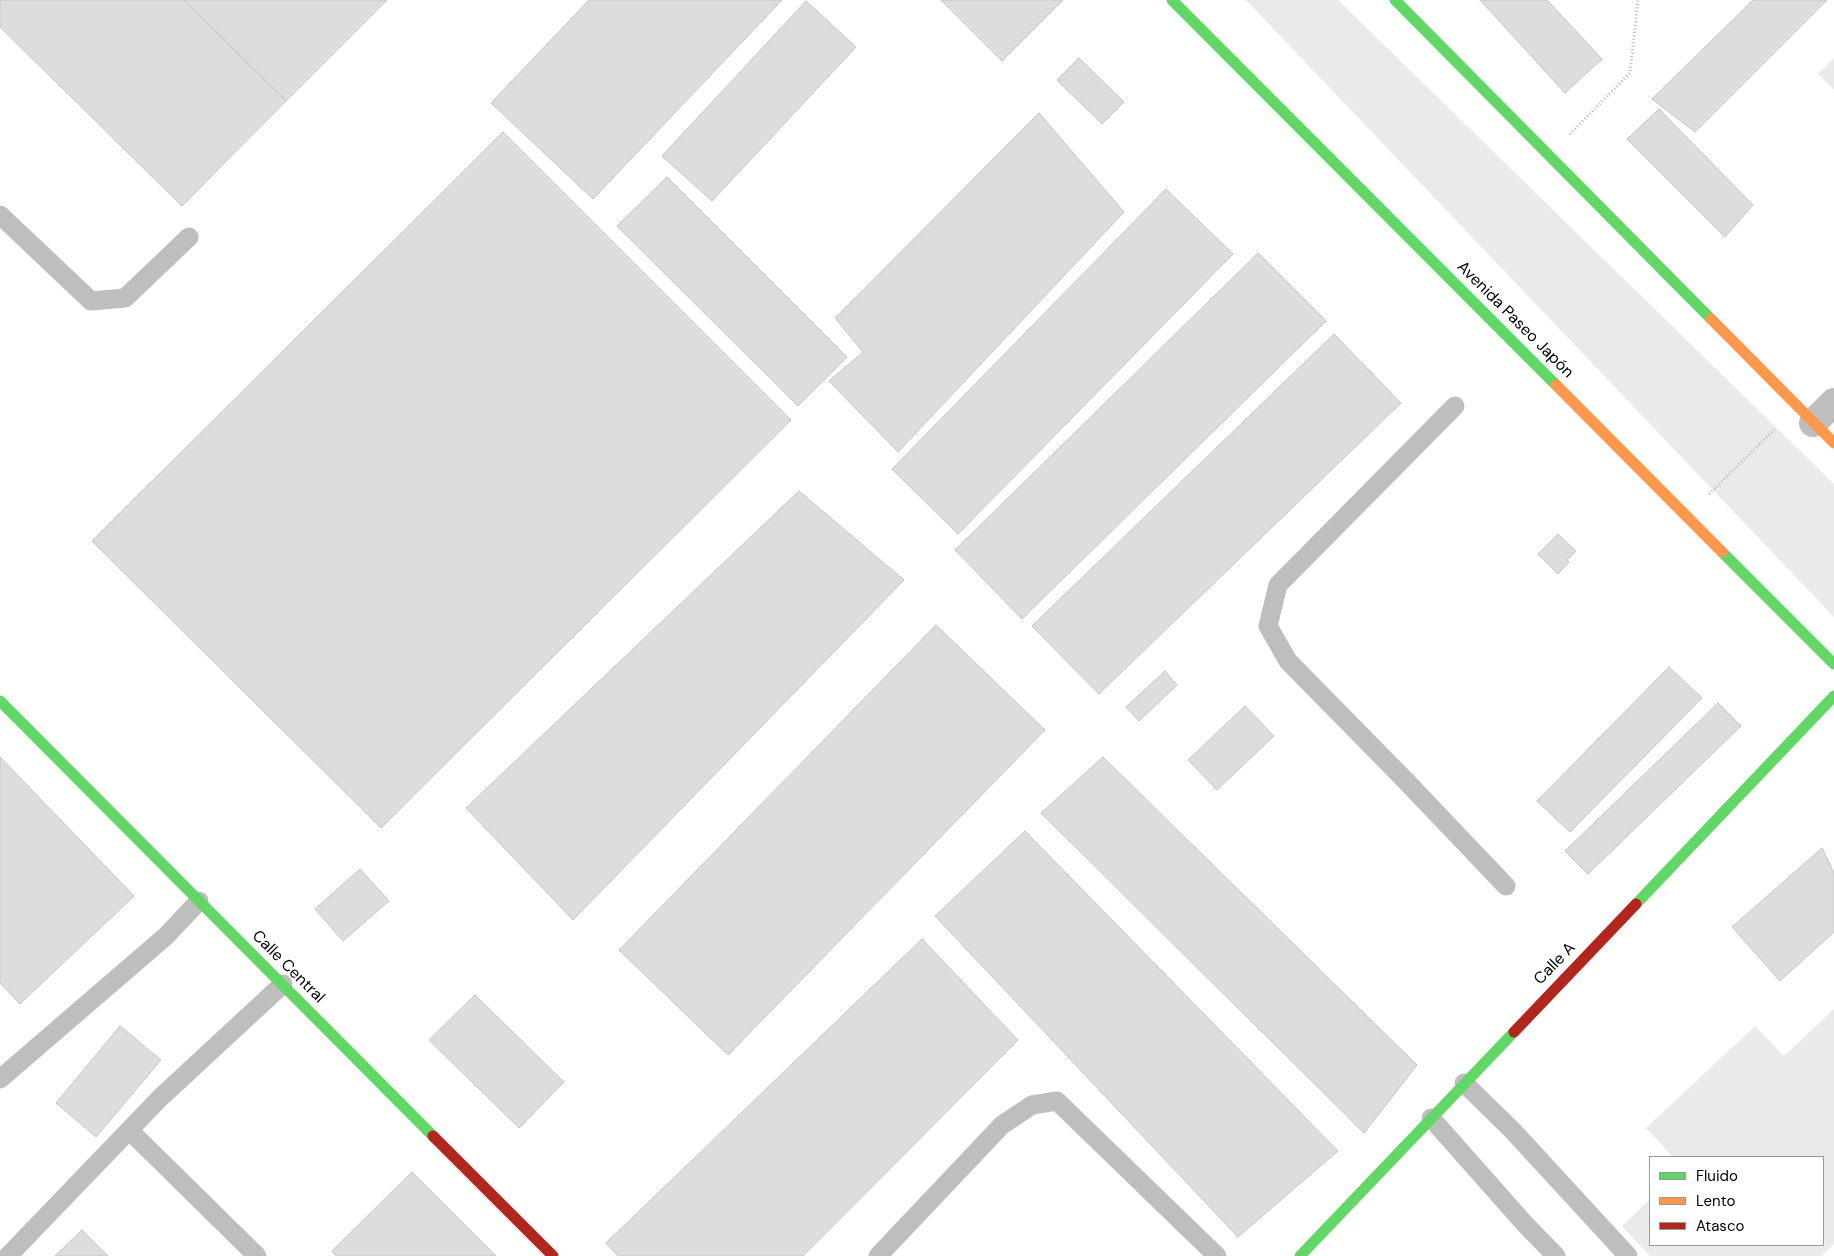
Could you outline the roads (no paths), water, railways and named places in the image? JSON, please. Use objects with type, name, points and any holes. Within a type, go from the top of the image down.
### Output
[{"type":"street","name":"Avenida Paseo Japón","points":[[1172,0],[1834,664]]},
{"type":"street","points":[[1395,0],[1834,443]]},
{"type":"street","points":[[1805,415],[1834,402]]},
{"type":"street","name":"Calle A","points":[[1300,1256],[1834,696]]},
{"type":"street","name":"Calle Central","points":[[0,701],[553,1256]]},
{"type":"lane","points":[[0,215],[91,300],[125,298],[189,237]]},
{"type":"lane","points":[[1455,406],[1278,585],[1268,626],[1288,661],[1404,778],[1506,886]]},
{"type":"lane","points":[[0,1079],[166,936],[199,900]]},
{"type":"lane","points":[[8,1256],[160,1098],[283,984]]},
{"type":"lane","points":[[1464,1083],[1513,1131],[1628,1256]]},
{"type":"lane","points":[[878,1256],[1002,1125],[1032,1105],[1057,1101],[1217,1256]]},
{"type":"lane","points":[[1431,1118],[1524,1223],[1556,1256]]},
{"type":"lane","points":[[129,1130],[256,1256]]}]
